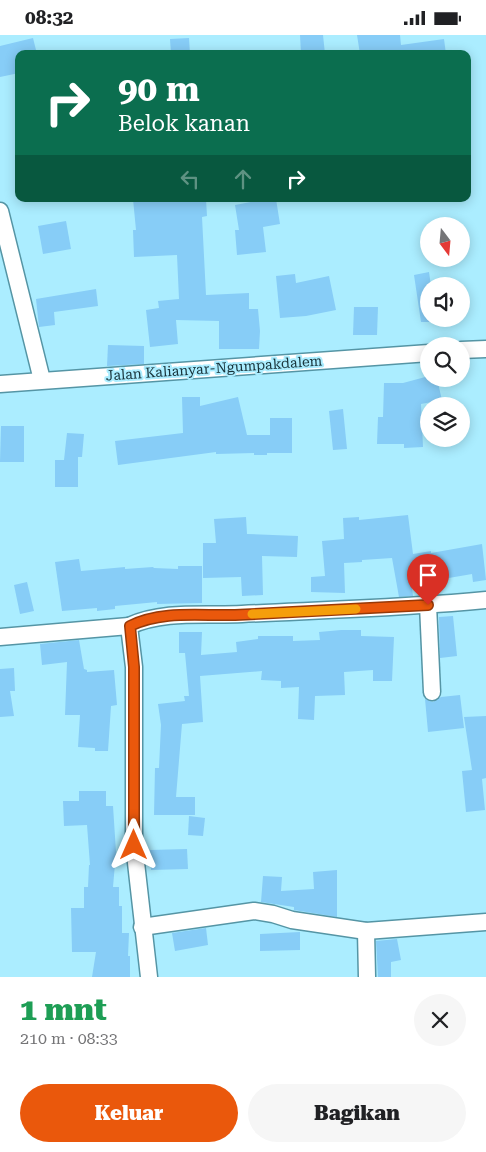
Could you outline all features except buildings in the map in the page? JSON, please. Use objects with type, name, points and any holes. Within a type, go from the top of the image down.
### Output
[{"type":"street","points":[[0,211],[42,380]]},
{"type":"street","points":[[470,350],[486,349]]},
{"type":"street","name":"Jalan Kalianyar-Ngumpakdalem","points":[[0,384],[420,354]]},
{"type":"street","points":[[0,637],[130,626],[139,621],[166,616],[428,605],[486,600]]},
{"type":"street","points":[[428,605],[432,692]]},
{"type":"street","points":[[130,626],[134,667],[134,845],[149,977]]},
{"type":"street","points":[[142,927],[254,911],[274,914],[292,920],[366,931],[486,922]]},
{"type":"street","points":[[366,931],[367,977]]},
{"type":"slow traffic","points":[[252,614],[356,609]]},
{"type":"route","points":[[134,845],[134,667],[130,626],[139,621],[166,616],[428,605]]}]
